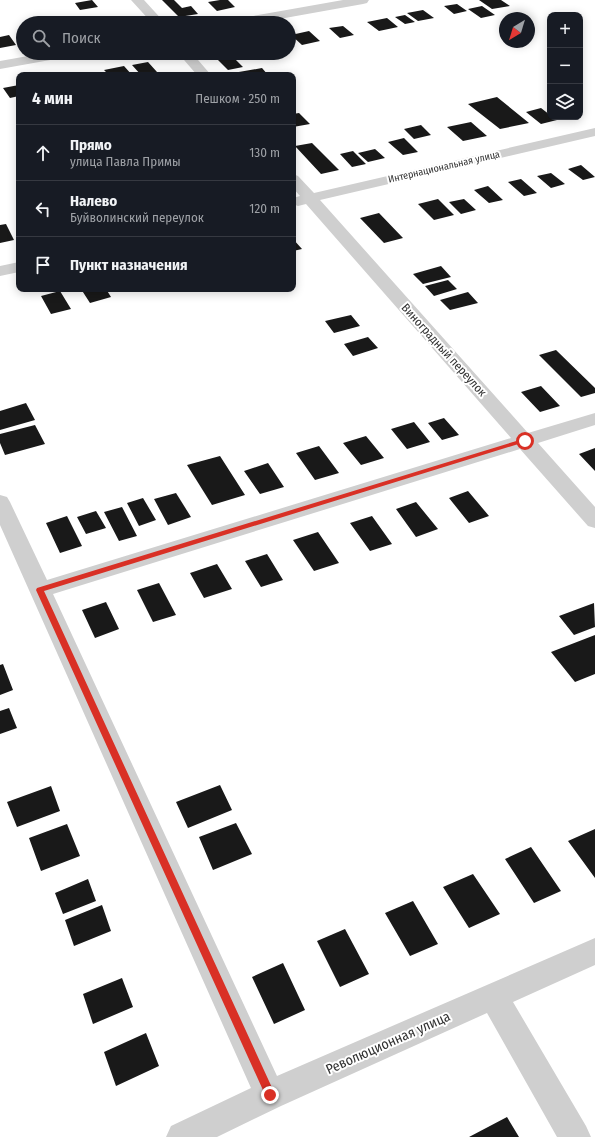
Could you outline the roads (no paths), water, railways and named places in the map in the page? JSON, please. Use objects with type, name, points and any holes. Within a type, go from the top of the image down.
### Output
[{"type":"street","points":[[137,0],[152,16]]},
{"type":"street","points":[[275,16],[363,0]]},
{"type":"street","points":[[0,65],[28,60]]},
{"type":"street","points":[[192,60],[202,72]]},
{"type":"street","name":"Интернациональная улица","points":[[301,200],[595,132]]},
{"type":"street","name":"Виноградный переулок","points":[[296,187],[301,200],[525,441],[595,521]]},
{"type":"street","points":[[0,271],[16,268]]},
{"type":"street","points":[[40,590],[595,419]]},
{"type":"street","points":[[0,502],[270,1095]]},
{"type":"street","name":"Революционная улица","points":[[182,1137],[270,1095],[595,951]]},
{"type":"street","points":[[494,997],[575,1137]]}]
